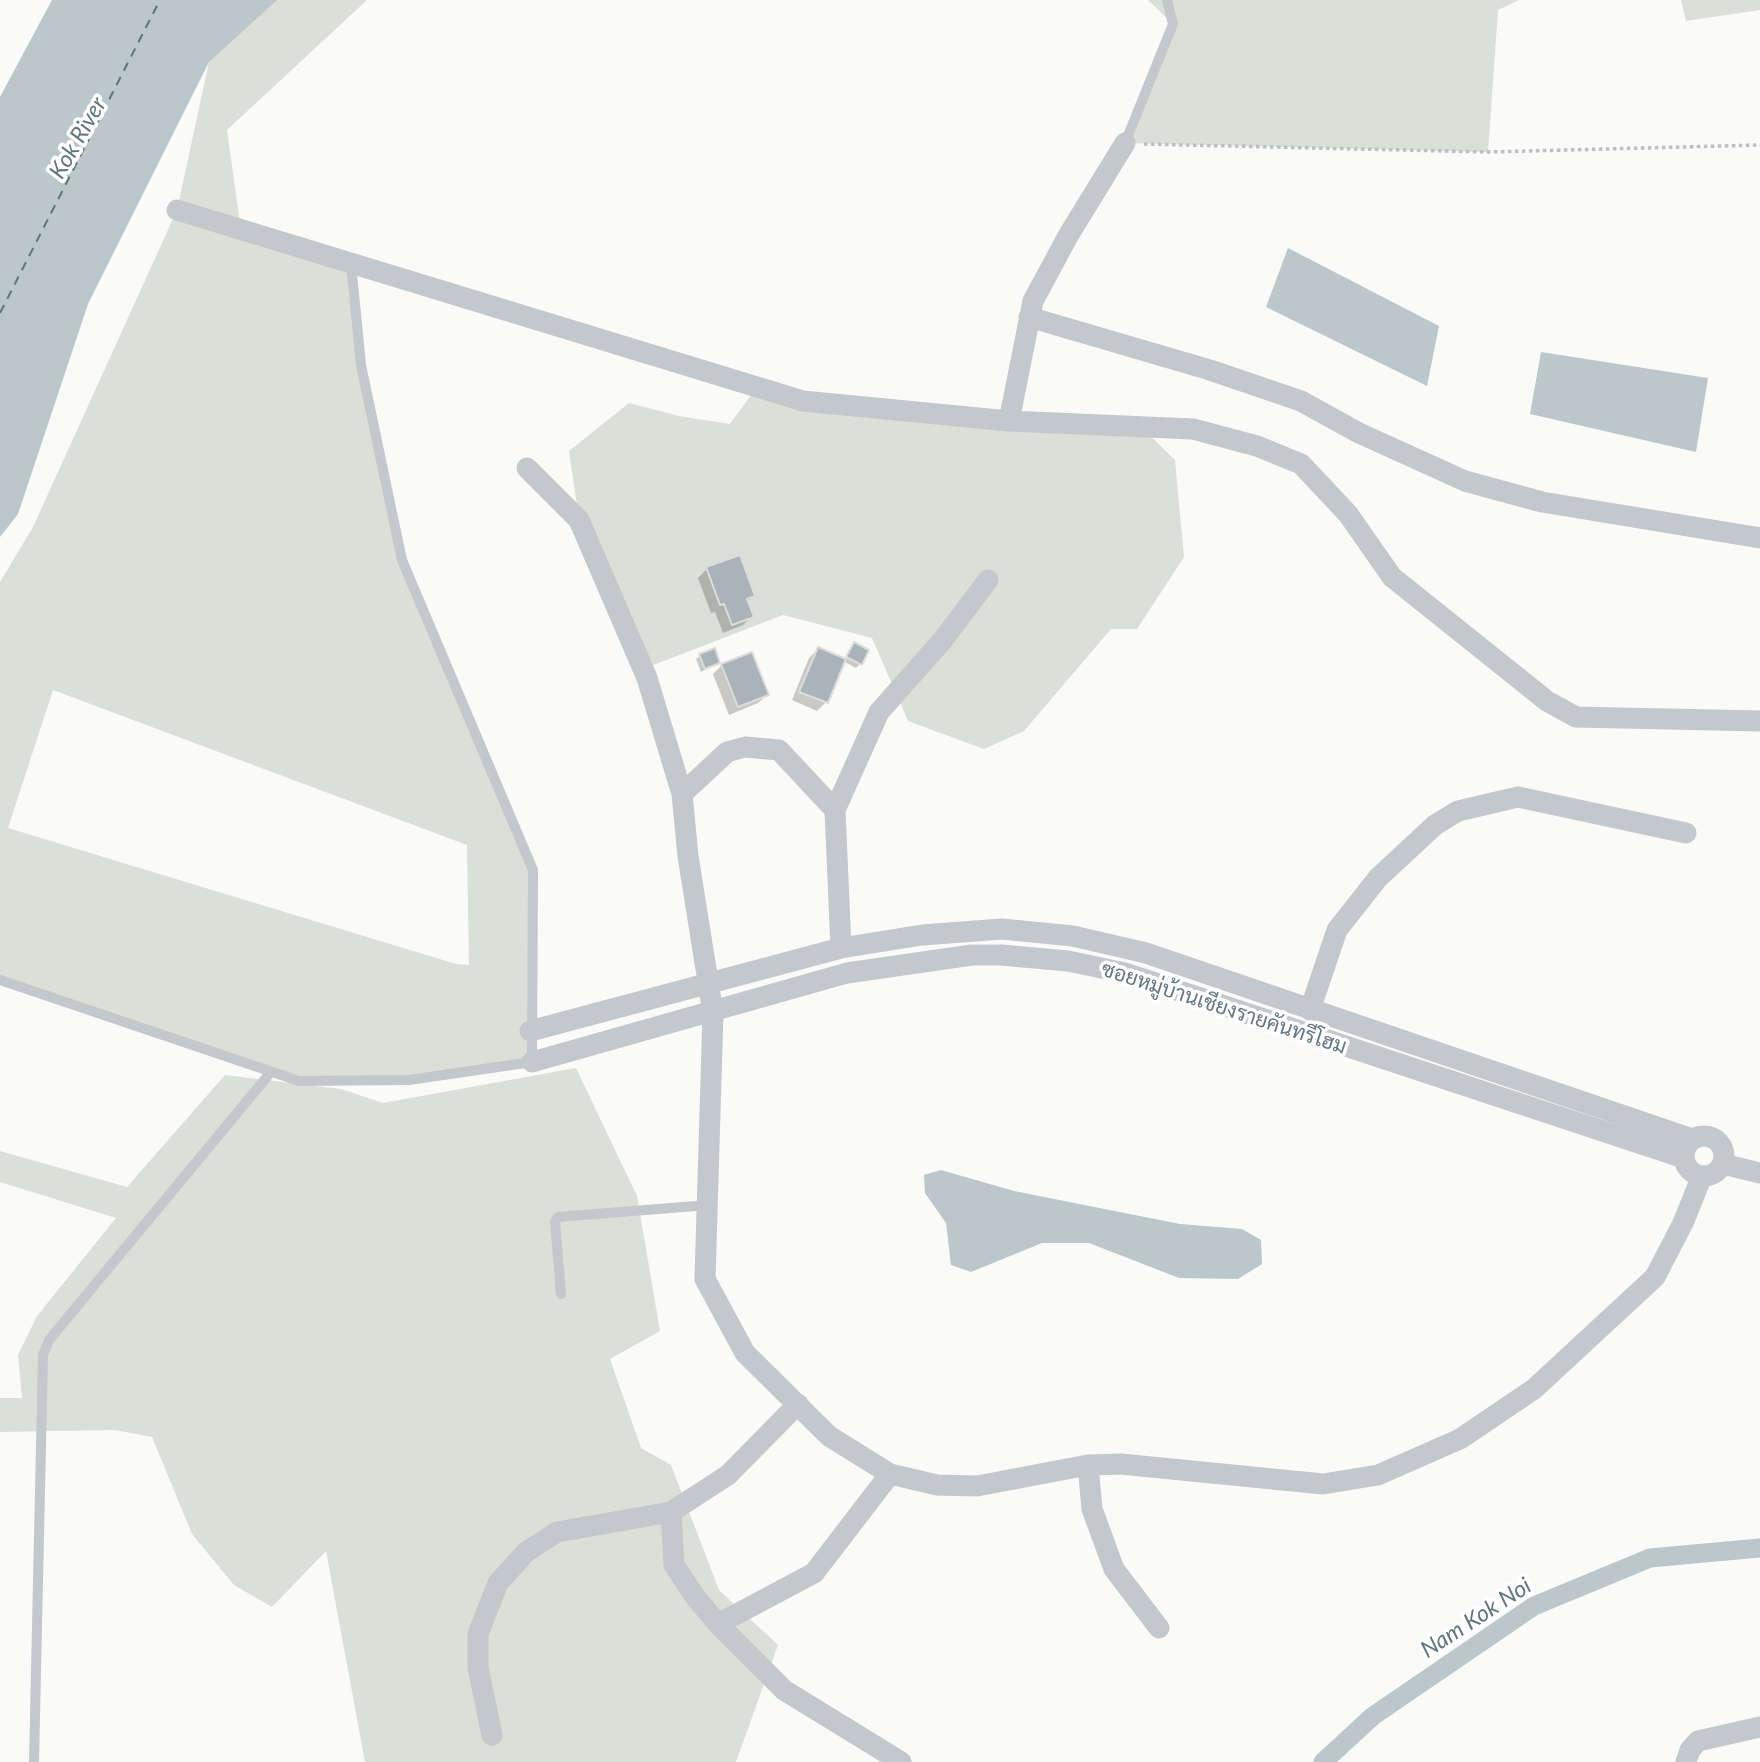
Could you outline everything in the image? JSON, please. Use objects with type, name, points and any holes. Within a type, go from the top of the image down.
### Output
[{"type":"street","points":[[1009,421],[1033,301],[1068,236],[1125,143]]},
{"type":"street","points":[[177,210],[803,401],[1009,421],[1193,429],[1257,446],[1301,464],[1348,514],[1392,577],[1547,701],[1576,717],[1760,721]]},
{"type":"street","points":[[1028,317],[1210,370],[1301,401],[1359,433],[1465,481],[1542,502],[1760,538]]},
{"type":"street","points":[[527,468],[579,520],[647,678],[682,794],[688,856],[713,1013],[705,1279],[745,1353],[829,1436],[890,1474],[937,1485],[977,1486],[1088,1465],[1121,1464],[1323,1484],[1378,1475],[1460,1439],[1534,1389],[1655,1278],[1683,1223],[1702,1176]]},
{"type":"street","points":[[841,948],[835,810],[879,712],[942,641],[988,580]]},
{"type":"street","points":[[682,794],[727,752],[745,747],[762,747],[779,750],[835,810]]},
{"type":"street","points":[[1310,1010],[1337,930],[1378,878],[1435,825],[1458,811],[1518,797],[1686,833]]},
{"type":"street","points":[[530,1031],[708,986],[841,948],[922,935],[1002,929],[1073,936],[1146,953],[1310,1010],[1493,1084]]},
{"type":"street","name":"ซอยหมู่บ้านเชียงรายคันทรีโฮม","points":[[532,1062],[847,974],[972,955],[1001,955],[1068,961],[1139,978],[1493,1084],[1688,1149]]},
{"type":"street","points":[[1704,1135],[1717,1140],[1724,1154],[1723,1164],[1713,1174],[1702,1176],[1690,1170],[1688,1149],[1704,1135]]},
{"type":"street","points":[[1723,1164],[1760,1173]]},
{"type":"street","points":[[492,1735],[478,1668],[478,1634],[498,1583],[526,1552],[557,1532],[671,1512],[728,1475],[798,1404]]},
{"type":"street","points":[[1088,1465],[1092,1509],[1114,1569],[1159,1628]]},
{"type":"street","points":[[718,1624],[814,1573],[890,1474]]},
{"type":"street","points":[[671,1512],[674,1565],[718,1624],[784,1690],[901,1762]]},
{"type":"street","points":[[1688,1756],[1698,1741],[1760,1727]]},
{"type":"lane","points":[[1125,143],[1173,24],[1167,0]]},
{"type":"lane","points":[[0,980],[299,1081],[409,1080],[532,1062],[530,1031],[533,870],[402,560],[361,365],[351,263]]},
{"type":"lane","points":[[1001,955],[1002,929]]},
{"type":"lane","points":[[841,948],[847,974]]},
{"type":"lane","points":[[1139,978],[1146,953]]},
{"type":"lane","points":[[34,1762],[43,1355],[49,1340],[271,1072]]},
{"type":"lane","points":[[561,1294],[555,1222],[558,1217],[708,1206]]},
{"type":"path","points":[[1125,143],[1489,152],[1760,145]]},
{"type":"shaded area","points":[[269,0],[367,0],[227,130],[240,224],[351,263],[361,365],[402,560],[533,870],[532,1062],[409,1080],[299,1081],[0,980],[0,582],[33,527],[177,210],[209,62]],"holes":[[[53,690],[467,845],[469,965],[456,964],[8,828]]]},
{"type":"shaded area","points":[[1148,0],[1519,0],[1498,10],[1488,152],[1125,143],[1173,24]]},
{"type":"shaded area","points":[[1681,0],[1760,0],[1760,10],[1686,21]]},
{"type":"shaded area","points":[[757,387],[1141,427],[1175,460],[1184,557],[1137,629],[1111,629],[1024,731],[984,749],[908,721],[872,638],[783,615],[643,669],[579,520],[569,451],[629,403],[679,416],[730,424]]},
{"type":"shaded area","points":[[576,1068],[637,1196],[660,1331],[610,1359],[641,1448],[671,1465],[719,1590],[778,1645],[736,1762],[365,1762],[326,1551],[272,1607],[234,1585],[192,1534],[152,1437],[115,1430],[0,1432],[0,1398],[22,1398],[18,1355],[37,1316],[116,1218],[0,1182],[0,1151],[127,1187],[225,1075],[341,1089],[383,1103]]},
{"type":"water","name":"Kok River","points":[[52,0],[277,0],[209,62],[88,304],[18,514],[0,537],[0,97]]},
{"type":"water","points":[[1288,248],[1439,326],[1427,386],[1266,307]]},
{"type":"water","points":[[1541,352],[1708,378],[1696,452],[1530,414]]},
{"type":"water","points":[[941,1170],[1014,1191],[1180,1224],[1242,1229],[1261,1240],[1262,1264],[1238,1279],[1179,1278],[1089,1243],[1042,1243],[971,1272],[951,1265],[946,1223],[925,1193],[924,1175]]},
{"type":"building","points":[[740,555],[755,596],[747,599],[754,617],[732,625],[724,604],[720,605],[706,567]]},
{"type":"building","points":[[854,642],[869,650],[862,665],[846,657]]},
{"type":"building","points":[[818,647],[846,659],[828,703],[799,692]]},
{"type":"building","points":[[715,648],[720,663],[705,669],[699,654]]},
{"type":"building","points":[[752,652],[769,695],[738,707],[721,664]]},
{"type":"waterway","name":"Nam Kok Noi","points":[[1323,1762],[1373,1716],[1534,1606],[1650,1558],[1760,1548]]},
{"type":"ferry route","points":[[0,313],[160,0]]}]
